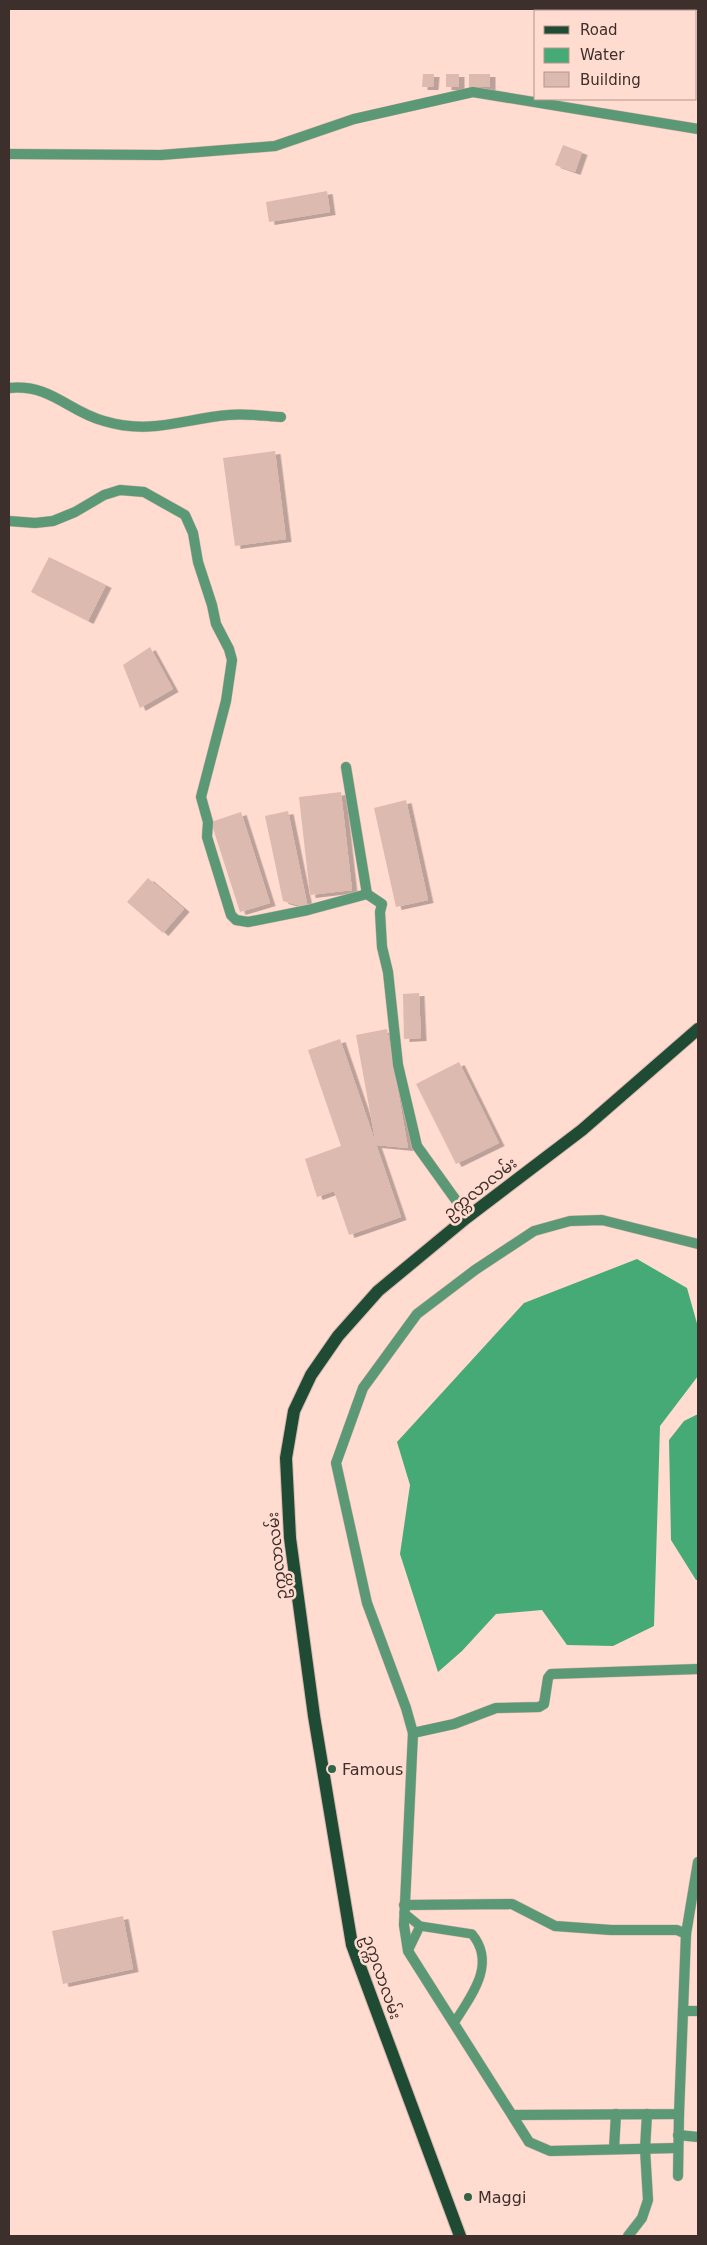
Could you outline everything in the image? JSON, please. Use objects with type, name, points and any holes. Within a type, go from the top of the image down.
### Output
[{"type":"main road","name":"ဥက္ကလာလမ်း","points":[[460,2236],[352,1945],[314,1716],[291,1547],[286,1458],[294,1411],[311,1376],[338,1336],[378,1291],[468,1217],[582,1130],[698,1029]]},
{"type":"street","points":[[9,154],[161,155],[275,146],[354,119],[473,92],[698,129]]},
{"type":"street","points":[[9,388],[26,386],[53,395],[84,413],[104,421],[134,426],[164,426],[228,415],[281,417]]},
{"type":"street","points":[[9,521],[35,523],[53,521],[75,512],[104,495],[120,490],[144,492],[185,515],[193,533],[198,562],[216,624],[229,649],[232,660],[226,701],[201,797],[208,822],[208,837],[231,915],[236,920],[248,922],[308,910],[367,894]]},
{"type":"street","points":[[346,767],[367,894],[382,904],[380,912],[382,947],[388,972],[398,1065],[418,1146],[468,1217]]},
{"type":"street","points":[[677,2148],[550,2151],[529,2142],[408,1951],[404,1925],[404,1909],[412,1733],[406,1708],[367,1604],[336,1463],[363,1388],[417,1314],[475,1270],[534,1231],[570,1221],[602,1220],[698,1244]]},
{"type":"street","points":[[412,1733],[454,1724],[496,1708],[539,1707],[544,1704],[548,1678],[551,1674],[698,1669]]},
{"type":"street","points":[[678,2176],[677,2148],[686,1934],[698,1862]]},
{"type":"street","points":[[404,1909],[512,1904],[555,1926],[611,1930],[677,1930],[686,1934]]},
{"type":"street","points":[[683,2011],[698,2012]]},
{"type":"street","points":[[614,2150],[616,2114]]},
{"type":"street","points":[[628,2236],[642,2218],[648,2200],[645,2149],[647,2114]]},
{"type":"street","points":[[513,2116],[679,2114]]},
{"type":"street","points":[[678,2135],[698,2137]]},
{"type":"lane","points":[[404,1909],[420,1926],[472,1934],[480,1944],[483,1970],[472,1994],[454,2023]]},
{"type":"lane","points":[[408,1951],[420,1926]]},
{"type":"water","points":[[637,1259],[687,1288],[698,1327],[698,1376],[660,1426],[654,1626],[613,1646],[567,1645],[542,1610],[496,1614],[462,1651],[438,1672],[400,1554],[410,1485],[397,1442],[524,1303]]},
{"type":"water","points":[[698,1414],[698,1580],[696,1580],[671,1540],[669,1440],[684,1421]]},
{"type":"building","points":[[423,74],[434,74],[433,87],[422,87]]},
{"type":"building","points":[[446,74],[459,74],[459,87],[446,87]]},
{"type":"building","points":[[469,74],[490,74],[490,87],[469,87]]},
{"type":"building","points":[[563,145],[582,152],[575,172],[555,165]]},
{"type":"building","points":[[327,191],[330,212],[269,222],[266,202]]},
{"type":"building","points":[[275,451],[286,539],[235,546],[223,458]]},
{"type":"building","points":[[49,557],[106,585],[88,621],[31,592]]},
{"type":"building","points":[[150,647],[173,689],[140,708],[123,665]]},
{"type":"building","points":[[341,792],[352,890],[310,895],[299,797]]},
{"type":"building","points":[[406,800],[428,900],[396,907],[374,808]]},
{"type":"building","points":[[288,811],[308,908],[283,901],[265,816]]},
{"type":"building","points":[[241,812],[270,903],[240,912],[211,822]]},
{"type":"building","points":[[148,878],[184,909],[163,933],[127,902]]},
{"type":"building","points":[[419,993],[421,1038],[404,1039],[403,994]]},
{"type":"building","points":[[387,1029],[408,1148],[376,1145],[356,1035]]},
{"type":"building","points":[[340,1039],[401,1217],[349,1235],[334,1191],[317,1197],[305,1159],[341,1146],[308,1050]]},
{"type":"building","points":[[459,1062],[499,1143],[456,1164],[416,1084]]},
{"type":"building","points":[[123,1916],[133,1969],[63,1984],[52,1931]]},
{"type":"place","name":"Famous","points":[[332,1769]]},
{"type":"place","name":"Maggi","points":[[468,2197]]}]
